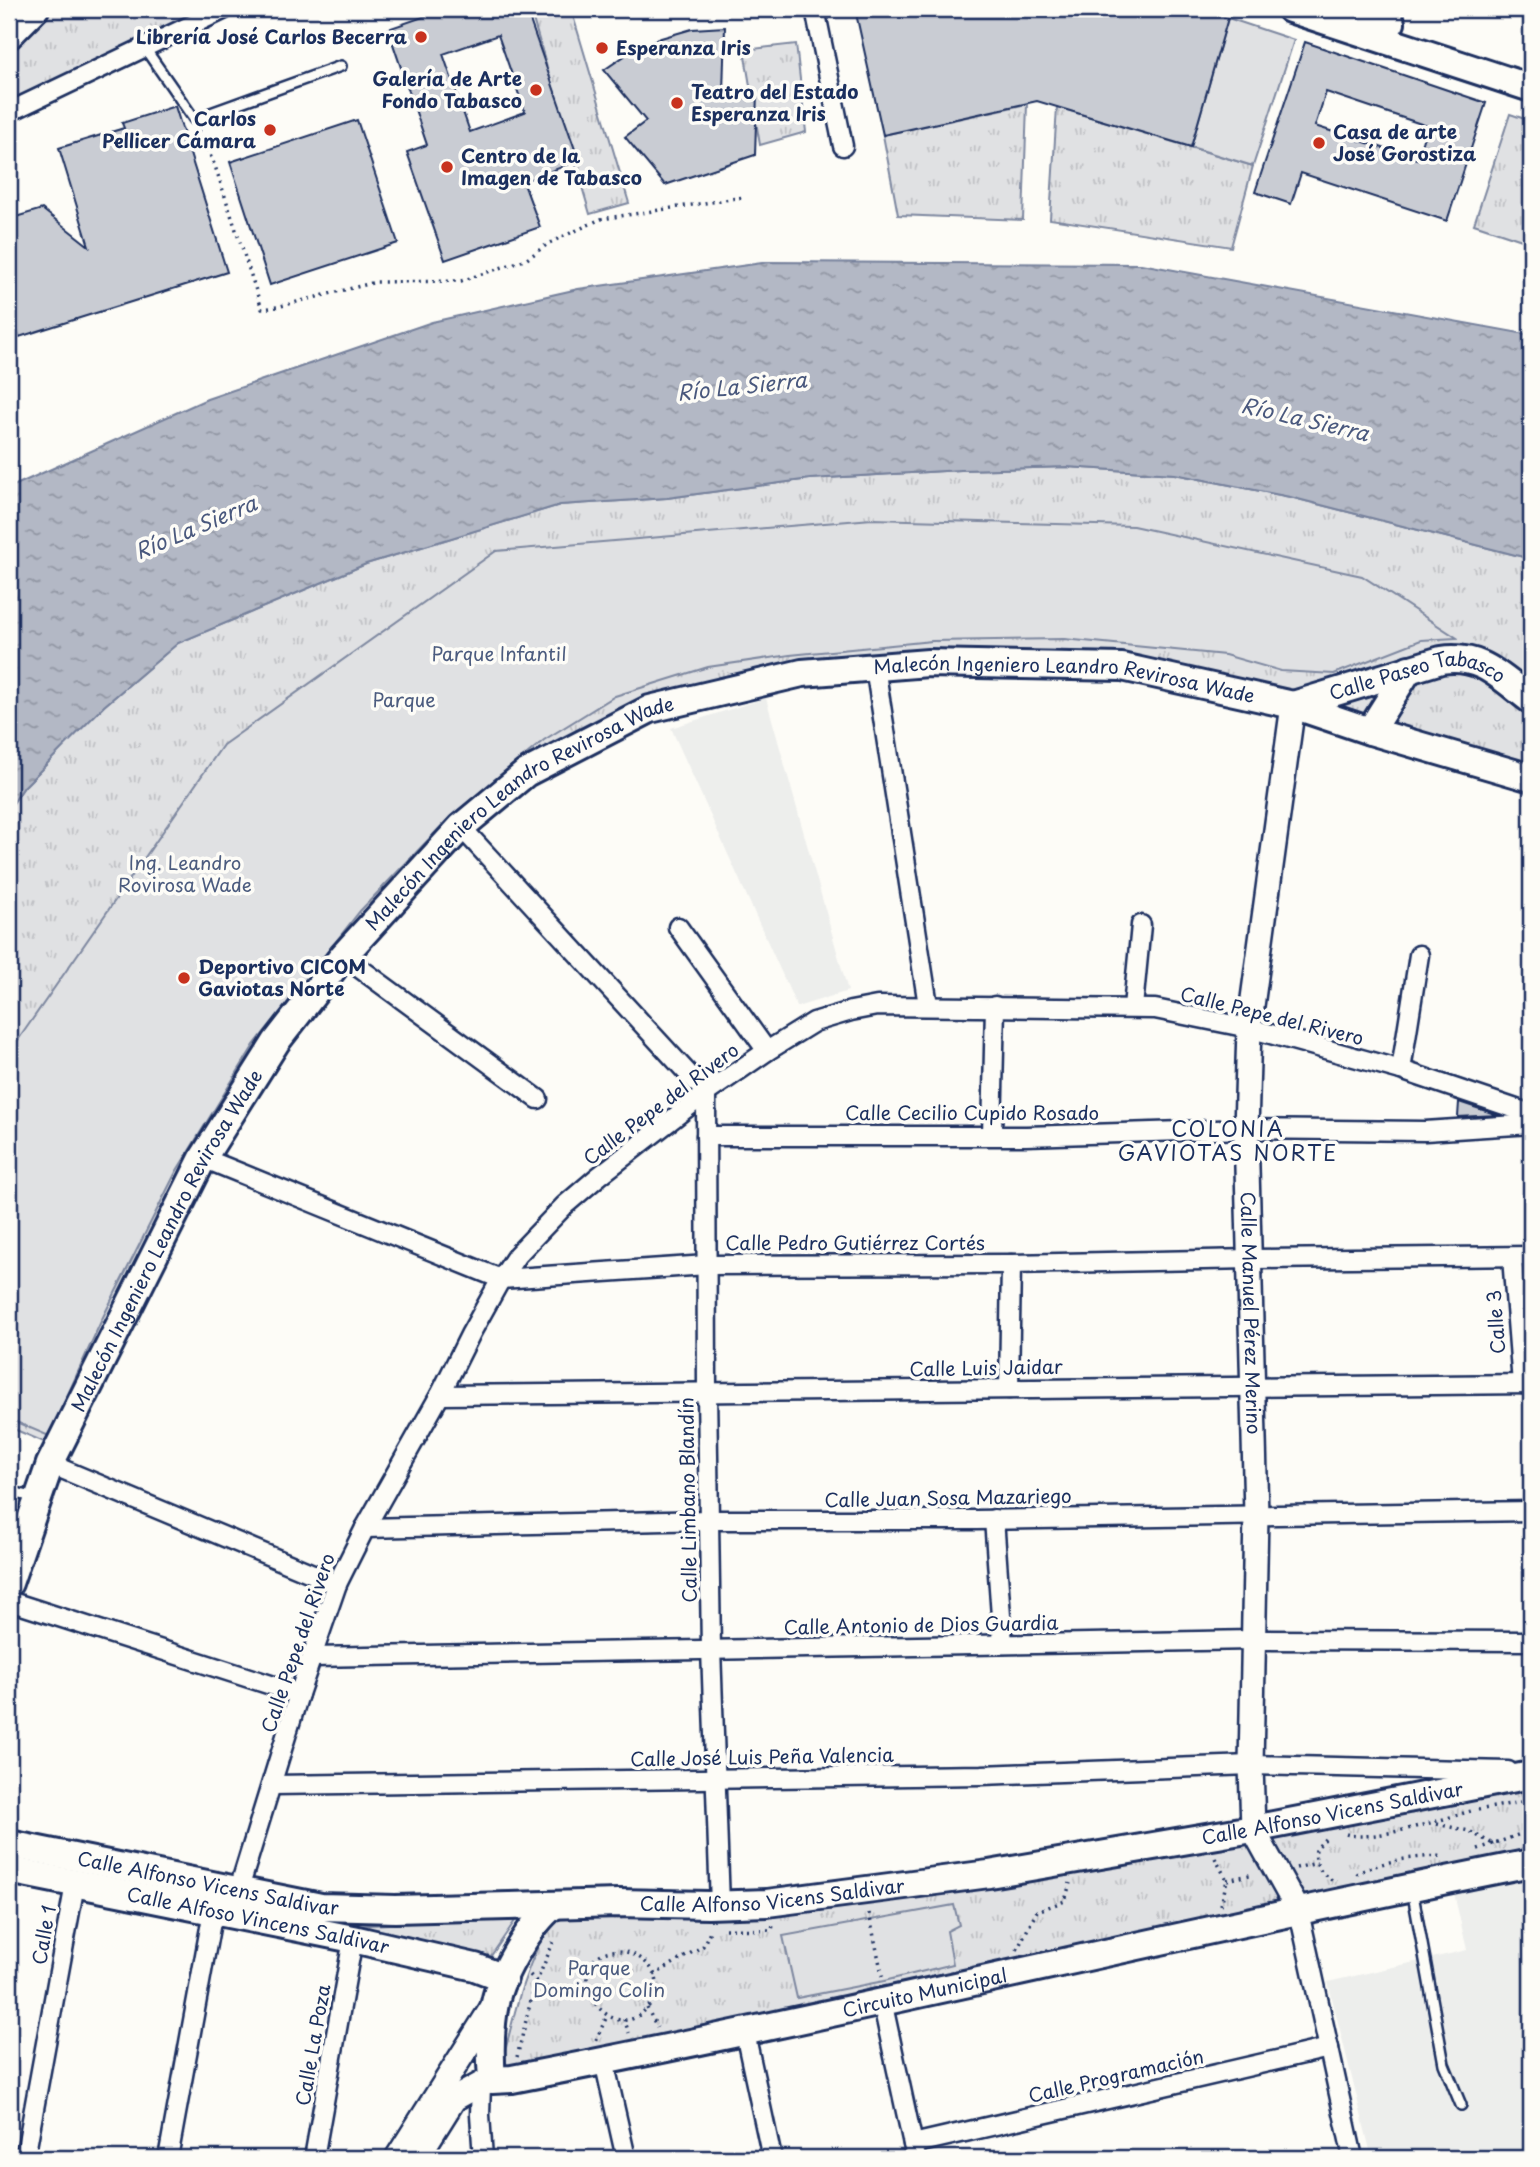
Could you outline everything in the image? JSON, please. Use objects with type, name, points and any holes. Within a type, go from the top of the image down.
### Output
[{"type":"main road","points":[[9,35],[35,9]]},
{"type":"main road","points":[[1349,9],[1531,71]]},
{"type":"main road","points":[[1306,11],[1531,88]]},
{"type":"main road","name":"Calle Paseo Tabasco","points":[[1293,705],[1409,669],[1459,657],[1485,666],[1531,700]]},
{"type":"main road","name":"Malecón Ingeniero Leandro Revirosa Wade","points":[[9,1583],[50,1464],[203,1158],[276,1042],[342,956],[461,827],[526,773],[650,709],[802,673],[928,663],[1122,667],[1293,705],[1370,731],[1531,778]]},
{"type":"main road","points":[[1370,731],[1409,669]]},
{"type":"main road","name":"Calle Alfonso Vicens Saldivar","points":[[9,1844],[293,1903],[337,1908],[556,1918],[711,1921],[777,1902],[912,1886],[1253,1829],[1531,1773]]},
{"type":"main road","points":[[1299,1912],[1531,1863]]},
{"type":"main road","name":"Calle Alfoso Vincens Saldivar","points":[[9,1870],[353,1939],[475,1967],[510,1967]]},
{"type":"main road","points":[[486,2082],[495,2003],[510,1967],[529,1933],[545,1912],[556,1918]]},
{"type":"main road","name":"Circuito Municipal","points":[[486,2082],[512,2080],[602,2047],[745,2033],[878,1992],[1299,1912]]},
{"type":"street","points":[[9,112],[144,47],[196,15],[225,9]]},
{"type":"street","points":[[815,9],[843,146]]},
{"type":"street","points":[[875,667],[928,1005]]},
{"type":"street","name":"Calle Manuel Pérez Merino","points":[[1293,705],[1249,1028],[1247,1129],[1256,1515],[1251,1765],[1253,1829],[1299,1912]]},
{"type":"street","points":[[461,827],[706,1093]]},
{"type":"street","points":[[1133,1007],[1142,925]]},
{"type":"street","points":[[678,927],[766,1051]]},
{"type":"street","points":[[342,956],[538,1099]]},
{"type":"street","points":[[1401,1070],[1419,956]]},
{"type":"street","name":"Calle Pepe del Rivero","points":[[238,1892],[299,1694],[337,1584],[501,1279],[517,1255],[565,1205],[706,1093],[766,1051],[814,1022],[877,1006],[1133,1007],[1166,1011],[1249,1028],[1401,1070],[1531,1114]]},
{"type":"street","points":[[992,1135],[995,1006]]},
{"type":"street","name":"Calle Limbano Blandín","points":[[706,1093],[711,1649],[717,1777],[711,1921]]},
{"type":"street","name":"Calle Cecilio Cupido Rosado","points":[[706,1136],[992,1135],[1247,1129],[1426,1130],[1531,1124]]},
{"type":"street","name":"Calle Pedro Gutiérrez Cortés","points":[[203,1158],[501,1279],[707,1265],[1011,1264],[1531,1256]]},
{"type":"street","name":"Calle 3","points":[[1512,1257],[1527,1384]]},
{"type":"street","points":[[1010,1389],[1011,1264]]},
{"type":"street","name":"Calle Luis Jaidar","points":[[440,1395],[1527,1384]]},
{"type":"street","points":[[50,1464],[337,1584]]},
{"type":"street","name":"Calle Juan Sosa Mazariego","points":[[365,1528],[710,1520],[994,1519],[1531,1511]]},
{"type":"street","points":[[994,1519],[1003,1644]]},
{"type":"street","points":[[9,1601],[299,1694]]},
{"type":"street","name":"Calle Antonio de Dios Guardia","points":[[312,1657],[1253,1640],[1531,1641]]},
{"type":"street","name":"Calle José Luis Peña Valencia","points":[[273,1784],[982,1775],[1251,1765],[1531,1773]]},
{"type":"street","name":"Calle 1","points":[[25,2158],[75,1884]]},
{"type":"street","points":[[168,2158],[213,1911],[238,1892]]},
{"type":"street","points":[[1299,1912],[1353,2158]]},
{"type":"street","name":"Calle La Poza","points":[[314,2158],[353,1939]]},
{"type":"street","points":[[878,1992],[915,2151]]},
{"type":"street","points":[[397,2158],[495,2003]]},
{"type":"street","points":[[745,2033],[772,2158]]},
{"type":"street","points":[[602,2047],[626,2158]]},
{"type":"street","name":"Calle Programación","points":[[915,2151],[1329,2048]]},
{"type":"street","points":[[416,2158],[454,2099],[486,2082]]},
{"type":"street","points":[[483,2158],[480,2115],[486,2082]]},
{"type":"lane","points":[[144,47],[194,118],[341,66]]},
{"type":"lane","points":[[9,1491],[38,1499]]},
{"type":"lane","points":[[1412,1888],[1444,2064],[1461,2105]]},
{"type":"path","points":[[194,118],[215,166],[262,309],[376,282],[461,281],[527,259],[548,243],[601,219],[744,197]]},
{"type":"path","points":[[1343,1834],[1360,1837],[1435,1823],[1475,1810],[1531,1799]]},
{"type":"path","points":[[1435,1823],[1469,1831],[1488,1842],[1499,1842]]},
{"type":"path","points":[[1473,1851],[1531,1830]]},
{"type":"path","points":[[1329,1837],[1319,1844],[1315,1853],[1322,1874],[1337,1880]]},
{"type":"path","points":[[1351,1876],[1377,1865],[1408,1857],[1450,1856]]},
{"type":"path","points":[[1215,1858],[1227,1880],[1221,1905],[1233,1903]]},
{"type":"path","points":[[1227,1880],[1254,1874],[1248,1863]]},
{"type":"path","points":[[1030,1948],[1016,1952],[1032,1917],[1037,1911],[1065,1901],[1069,1883],[1080,1881]]},
{"type":"path","points":[[860,1914],[869,1913],[884,1981],[878,1992]]},
{"type":"path","points":[[527,2056],[517,2058],[556,1918]]},
{"type":"path","points":[[654,1975],[703,1946],[707,1942],[711,1921],[772,1930],[774,1923],[783,1922]]},
{"type":"path","points":[[609,1951],[630,1951],[642,1957],[654,1975],[655,1992],[647,2008],[624,2020],[600,2012],[587,1991],[587,1974],[590,1967],[609,1951]]},
{"type":"path","points":[[510,1967],[555,1992],[587,1991]]},
{"type":"path","points":[[647,2008],[657,2027]]},
{"type":"path","points":[[584,2043],[602,2047],[607,2016]]},
{"type":"path","points":[[624,2020],[629,2033]]},
{"type":"path","points":[[648,2029],[669,2025]]},
{"type":"path","points":[[618,2035],[638,2031]]},
{"type":"shaded area","points":[[766,698],[848,991],[797,1007],[671,728]]},
{"type":"shaded area","points":[[1531,1872],[1531,2158],[1372,2158],[1328,1982],[1467,1950],[1453,1889]]},
{"type":"green space","points":[[35,9],[225,9],[9,113],[9,36]]},
{"type":"green space","points":[[530,9],[571,9],[629,203],[590,214]]},
{"type":"green space","points":[[1228,18],[1294,40],[1253,166],[1191,147]]},
{"type":"green space","points":[[796,44],[806,132],[760,145],[744,50]]},
{"type":"green space","points":[[1027,104],[1023,220],[898,215],[883,135]]},
{"type":"green space","points":[[1057,107],[1253,166],[1231,247],[1050,219]]},
{"type":"green space","points":[[1510,114],[1531,121],[1531,243],[1474,224]]},
{"type":"green space","name":"Ing. Leandro Rovirosa Wade","points":[[1067,467],[1174,474],[1290,497],[1531,559],[1531,778],[1122,667],[875,667],[650,709],[526,773],[276,1042],[58,1448],[9,1427],[9,809],[24,787],[104,706],[178,643],[366,564],[560,505],[667,498],[810,479]]},
{"type":"green space","name":"Deportivo CICOM Gaviotas Norte","points":[[872,519],[1133,526],[1362,576],[1457,638],[1421,640],[1334,674],[1281,671],[1225,655],[1064,639],[932,641],[790,655],[708,667],[615,696],[544,740],[450,817],[360,911],[254,1045],[176,1172],[103,1317],[49,1436],[9,1419],[9,1053],[223,745],[496,551]]},
{"type":"green space","points":[[1531,1787],[1531,1852],[1301,1909],[1263,1835]]},
{"type":"green space","name":"Parque Domingo Colin","points":[[1246,1840],[1284,1901],[500,2073],[528,1971],[556,1915]]},
{"type":"green space","points":[[954,1905],[959,1925],[947,1931],[953,1964],[797,1998],[783,1936]]},
{"type":"green space","points":[[517,1918],[491,1956],[347,1926]]},
{"type":"water","name":"Río La Sierra","points":[[769,262],[1141,264],[1531,335],[1531,559],[1290,497],[1175,474],[1067,467],[810,479],[667,498],[560,505],[366,564],[178,643],[104,706],[24,787],[9,809],[9,488],[207,399],[432,322],[578,289]]},
{"type":"building","points":[[446,9],[526,9],[579,161],[523,181],[540,227],[445,260],[407,152],[427,145],[388,29]],"holes":[[[498,35],[525,112],[470,132],[443,54]]]},
{"type":"building","points":[[855,9],[1196,9],[1228,18],[1191,147],[1037,101],[883,135]]},
{"type":"building","name":"Teatro del Estado Esperanza Iris","points":[[725,27],[723,92],[757,92],[755,155],[665,185],[625,137],[646,121],[604,70],[632,51],[661,38],[692,29]]},
{"type":"building","name":"Casa de arte José Gorostiza","points":[[1305,42],[1486,103],[1447,221],[1301,173],[1291,204],[1255,192]],"holes":[[[1326,92],[1427,126],[1417,159],[1315,126]]]},
{"type":"building","points":[[175,106],[227,272],[19,337],[9,304],[9,219],[42,209],[89,246],[59,148],[124,128],[122,123]]},
{"type":"building","points":[[357,120],[398,243],[270,285],[230,162]]},
{"type":"building","points":[[1459,1102],[1498,1115],[1458,1117]]},
{"type":"place","name":"Librería José Carlos Becerra","points":[[421,37]]},
{"type":"place","name":"Esperanza Iris","points":[[602,48]]},
{"type":"place","name":"Galería de Arte Fondo Tabasco","points":[[536,90]]},
{"type":"place","name":"Teatro del Estado Esperanza Iris","points":[[677,103]]},
{"type":"place","name":"Carlos Pellicer Cámara","points":[[270,130]]},
{"type":"place","name":"Casa de arte José Gorostiza","points":[[1319,143]]},
{"type":"place","name":"Centro de la Imagen de Tabasco","points":[[447,167]]},
{"type":"place","name":"Deportivo CICOM Gaviotas Norte","points":[[184,978]]},
{"type":"district","name":"COLONIA GAVIOTAS NORTE","points":[[1228,1142]]},
{"type":"park label","name":"Parque Infantil","points":[[499,654]]},
{"type":"park label","name":"Parque","points":[[404,700]]}]
